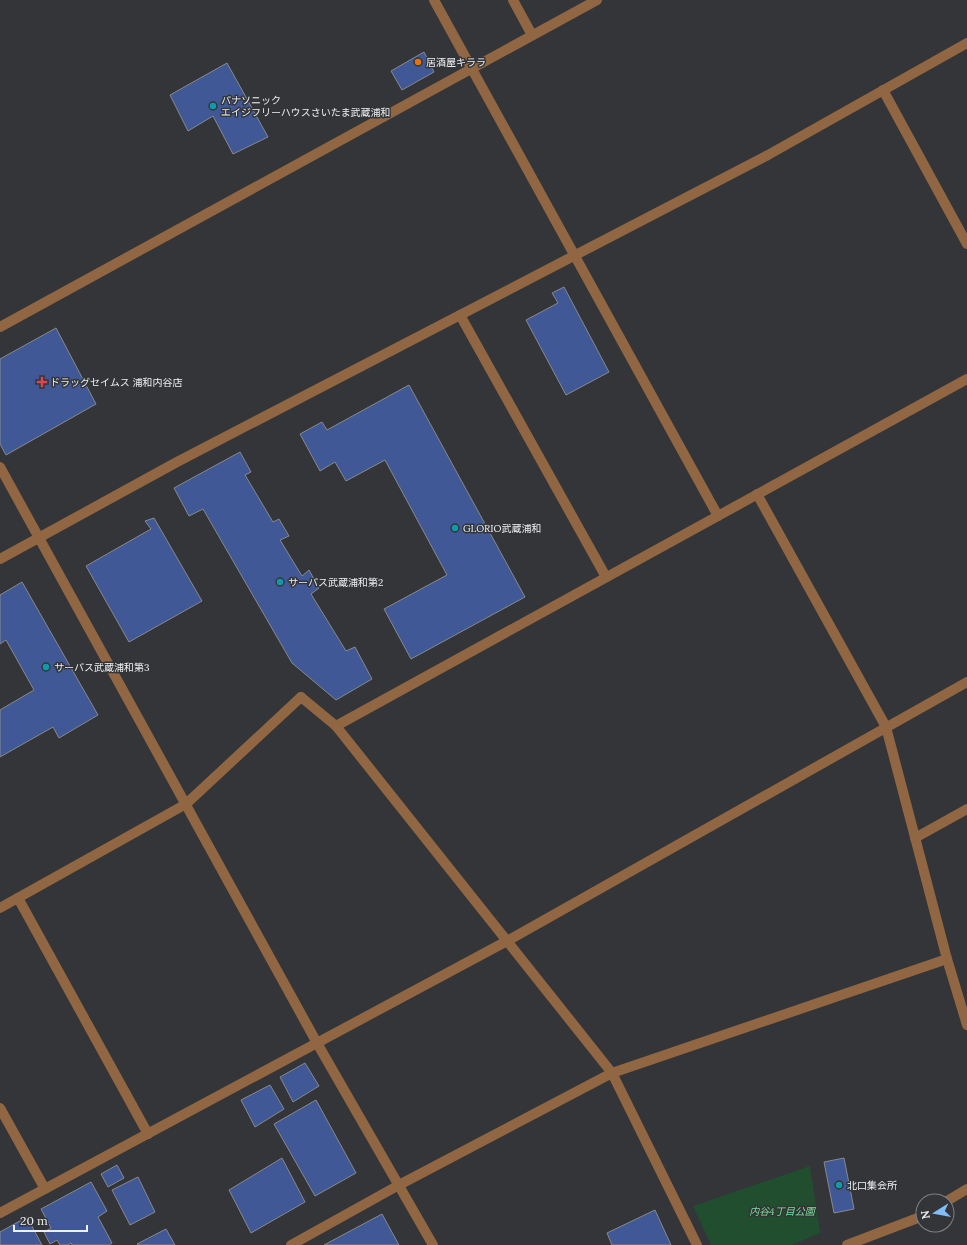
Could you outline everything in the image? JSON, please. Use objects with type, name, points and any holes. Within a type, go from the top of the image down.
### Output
[{"type":"street","points":[[434,0],[718,516]]},
{"type":"street","points":[[513,0],[532,35]]},
{"type":"street","points":[[0,327],[597,0]]},
{"type":"street","points":[[0,559],[177,462],[768,155],[967,43]]},
{"type":"street","points":[[883,90],[967,244]]},
{"type":"street","points":[[460,315],[606,577]]},
{"type":"street","points":[[336,726],[967,379]]},
{"type":"street","points":[[0,467],[317,1043],[433,1245]]},
{"type":"street","points":[[757,494],[886,727],[947,959],[967,1025]]},
{"type":"street","points":[[0,1214],[507,941],[967,682]]},
{"type":"street","points":[[0,908],[186,804],[301,697],[336,726],[612,1074],[697,1245]]},
{"type":"street","points":[[915,838],[967,809]]},
{"type":"street","points":[[18,898],[148,1134]]},
{"type":"street","points":[[291,1245],[399,1185],[612,1074],[947,959]]},
{"type":"street","points":[[0,1108],[45,1189]]},
{"type":"street","points":[[955,1196],[967,1189]]},
{"type":"street","points":[[847,1245],[915,1219]]},
{"type":"green space","name":"内谷4丁目公園","points":[[810,1166],[820,1233],[792,1245],[711,1245],[693,1206]]},
{"type":"building","name":"居酒屋キララ","points":[[424,52],[434,72],[402,90],[391,71]]},
{"type":"building","name":"パナソニック エイジフリーハウスさいたま武蔵浦和","points":[[227,63],[268,137],[233,154],[213,116],[188,131],[170,95]]},
{"type":"building","points":[[564,287],[609,372],[566,395],[526,320],[558,303],[552,293]]},
{"type":"building","name":"ドラッグセイムス 浦和内谷店","points":[[56,328],[96,404],[6,455],[0,444],[0,359]]},
{"type":"building","name":"GLORIO武蔵浦和","points":[[409,385],[525,597],[411,659],[384,609],[447,575],[385,460],[346,481],[335,462],[320,471],[300,434],[322,422],[327,430]]},
{"type":"building","name":"サーパス武蔵浦和第2","points":[[240,452],[251,472],[245,475],[273,522],[279,519],[289,536],[280,540],[302,576],[309,570],[319,588],[311,594],[346,651],[355,647],[372,679],[336,700],[292,663],[203,509],[189,516],[174,488]]},
{"type":"building","points":[[154,518],[202,601],[129,642],[86,566],[151,529],[145,521]]},
{"type":"building","name":"サーパス武蔵浦和第3","points":[[22,582],[98,715],[59,738],[53,727],[0,757],[0,710],[34,690],[6,640],[0,644],[0,595]]},
{"type":"building","points":[[305,1063],[319,1086],[293,1102],[280,1077]]},
{"type":"building","points":[[270,1085],[284,1109],[255,1127],[241,1100]]},
{"type":"building","points":[[316,1100],[356,1173],[315,1196],[274,1124]]},
{"type":"building","points":[[282,1158],[305,1202],[251,1233],[229,1190]]},
{"type":"building","name":"北口集会所","points":[[844,1158],[854,1209],[834,1213],[824,1162]]},
{"type":"building","points":[[117,1165],[124,1178],[108,1187],[101,1174]]},
{"type":"building","points":[[138,1177],[155,1212],[130,1225],[112,1190]]},
{"type":"building","points":[[91,1182],[107,1211],[98,1217],[112,1243],[109,1245],[72,1245],[71,1243],[68,1245],[60,1245],[57,1240],[50,1244],[44,1232],[51,1228],[41,1209]]},
{"type":"building","points":[[655,1210],[671,1245],[612,1245],[607,1233]]},
{"type":"building","points":[[382,1214],[399,1245],[324,1245]]},
{"type":"building","points":[[27,1217],[42,1245],[0,1245],[0,1232]]},
{"type":"building","points":[[166,1229],[175,1245],[137,1244]]},
{"type":"place","name":"居酒屋キララ","points":[[418,62]]},
{"type":"place","name":"パナソニック エイジフリーハウスさいたま武蔵浦和","points":[[213,106]]},
{"type":"place","name":"ドラッグセイムス 浦和内谷店","points":[[42,382]]},
{"type":"place","name":"GLORIO武蔵浦和","points":[[455,528]]},
{"type":"place","name":"サーパス武蔵浦和第2","points":[[280,582]]},
{"type":"place","name":"サーパス武蔵浦和第3","points":[[46,667]]},
{"type":"place","name":"北口集会所","points":[[839,1185]]}]
